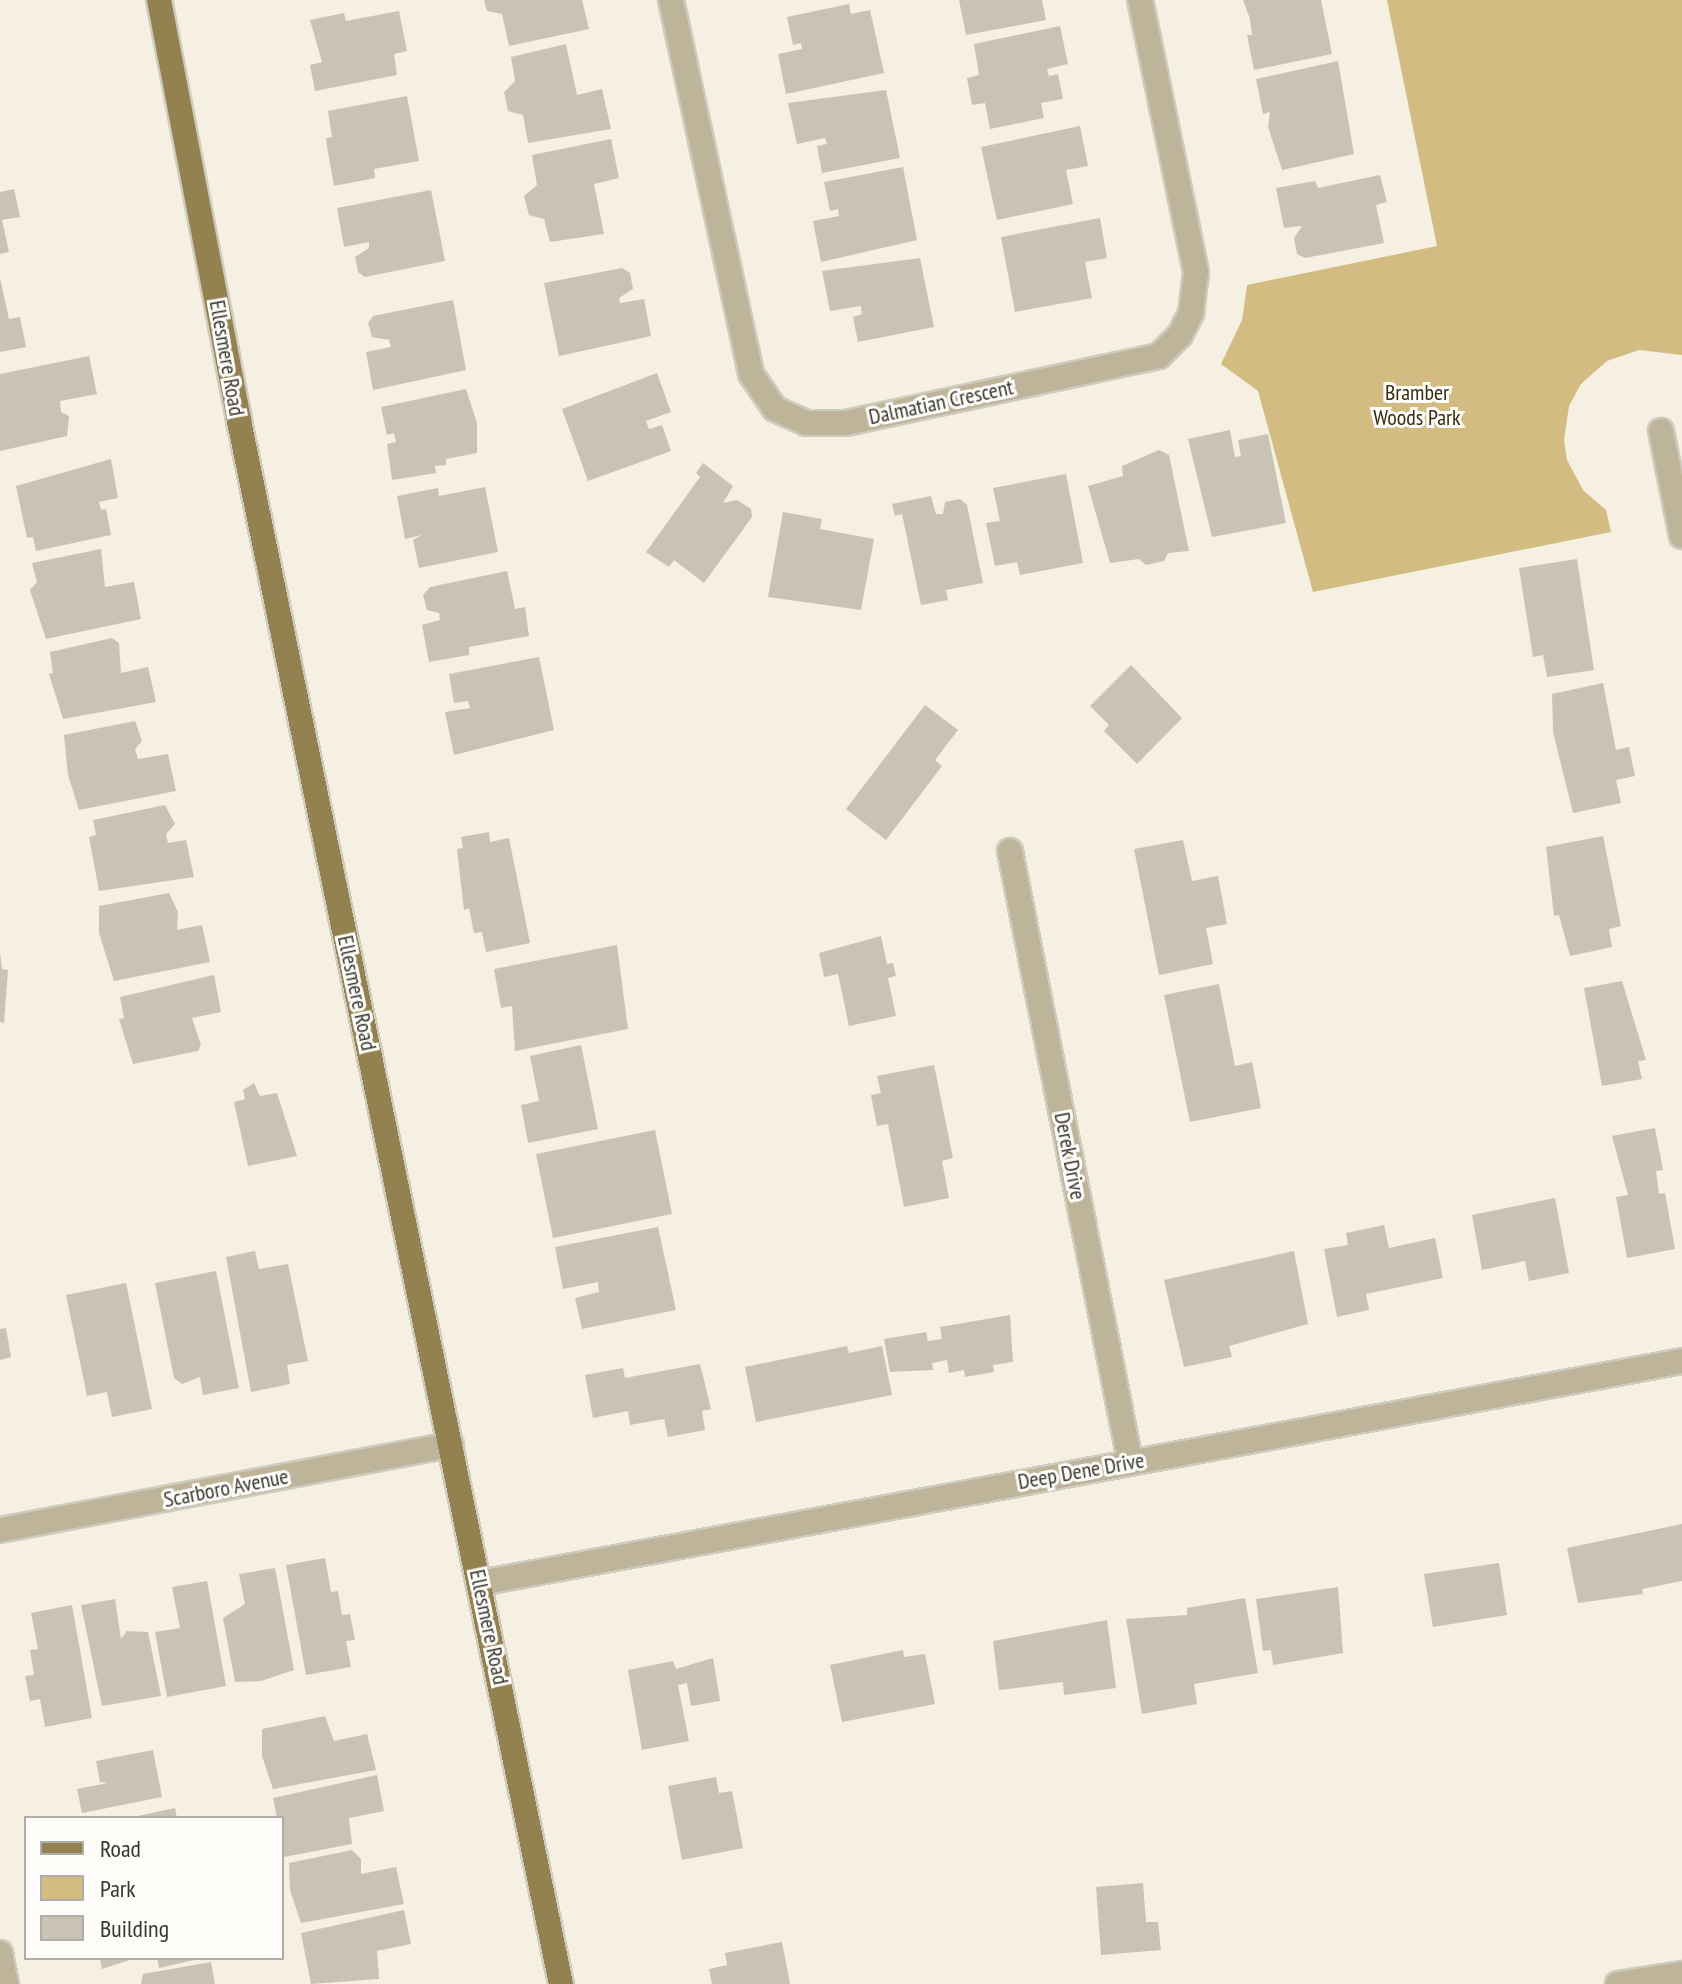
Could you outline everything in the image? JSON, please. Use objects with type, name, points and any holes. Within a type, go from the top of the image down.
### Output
[{"type":"main road","name":"Ellesmere Road","points":[[159,0],[239,421],[561,1984]]},
{"type":"street","name":"Dalmatian Crescent","points":[[671,0],[751,374],[775,409],[806,423],[846,423],[1159,356],[1180,335],[1193,304],[1196,272],[1140,0]]},
{"type":"street","points":[[1661,431],[1682,536]]},
{"type":"street","name":"Derek Drive","points":[[1010,851],[1130,1461]]},
{"type":"street","name":"Deep Dene Drive","points":[[480,1583],[1130,1461],[1514,1396],[1682,1361]]},
{"type":"street","name":"Scarboro Avenue","points":[[0,1530],[451,1445]]},
{"type":"street","points":[[0,1953],[6,1984]]},
{"type":"street","points":[[1618,1984],[1682,1974]]},
{"type":"green space","name":"Bramber Woods Park","points":[[1387,0],[1682,0],[1682,355],[1639,350],[1607,361],[1581,384],[1569,406],[1564,440],[1567,460],[1583,490],[1606,510],[1611,532],[1313,592],[1258,391],[1221,364],[1242,320],[1247,285],[1437,246]]},
{"type":"building","points":[[484,0],[582,0],[589,29],[509,46],[502,14],[487,11]]},
{"type":"building","points":[[959,0],[1042,0],[1046,20],[966,35]]},
{"type":"building","points":[[1243,0],[1321,0],[1332,54],[1254,70],[1247,35],[1252,35],[1250,19]]},
{"type":"building","points":[[849,4],[851,14],[870,10],[884,73],[786,94],[778,54],[802,49],[801,43],[793,45],[787,17]]},
{"type":"building","points":[[399,11],[407,51],[394,54],[397,75],[315,91],[310,65],[322,62],[310,20],[344,13],[346,21]]},
{"type":"building","points":[[1060,26],[1068,64],[1047,69],[1049,76],[1058,74],[1063,99],[1041,103],[1044,118],[990,129],[985,103],[972,105],[967,78],[979,75],[974,44]]},
{"type":"building","points":[[566,44],[577,95],[602,89],[611,129],[528,143],[523,115],[508,111],[504,92],[515,81],[511,57]]},
{"type":"building","points":[[1338,61],[1354,154],[1282,170],[1268,127],[1270,112],[1263,114],[1256,79]]},
{"type":"building","points":[[886,90],[900,158],[822,173],[817,146],[827,144],[825,138],[797,144],[788,103]]},
{"type":"building","points":[[407,96],[419,161],[374,169],[375,178],[334,186],[326,138],[332,137],[328,111]]},
{"type":"building","points":[[1080,126],[1088,166],[1066,170],[1073,204],[997,220],[981,147]]},
{"type":"building","points":[[611,139],[619,178],[594,184],[604,234],[550,242],[544,219],[529,215],[524,196],[537,185],[532,155]]},
{"type":"building","points":[[903,167],[917,240],[821,262],[813,221],[839,216],[838,209],[830,211],[824,182]]},
{"type":"building","points":[[1380,175],[1387,202],[1376,205],[1384,243],[1305,258],[1297,254],[1294,238],[1302,226],[1284,228],[1276,188],[1315,181],[1318,188]]},
{"type":"building","points":[[14,189],[20,217],[2,220],[9,252],[0,254],[0,192]]},
{"type":"building","points":[[431,190],[445,261],[365,277],[358,272],[355,257],[369,248],[369,242],[344,247],[337,208]]},
{"type":"building","points":[[1100,218],[1107,258],[1085,262],[1092,298],[1015,312],[1001,237]]},
{"type":"building","points":[[920,258],[934,327],[858,342],[853,317],[862,314],[861,306],[830,311],[822,271]]},
{"type":"building","points":[[622,268],[630,273],[633,289],[619,298],[620,303],[644,299],[651,336],[559,356],[544,283]]},
{"type":"building","points":[[0,278],[9,319],[20,317],[26,347],[0,352]]},
{"type":"building","points":[[453,300],[466,370],[373,390],[366,352],[391,347],[389,340],[372,337],[368,323],[373,316]]},
{"type":"building","points":[[89,356],[97,394],[60,401],[61,412],[69,416],[67,436],[0,451],[0,374]]},
{"type":"building","points":[[657,373],[671,412],[646,421],[649,429],[662,425],[671,451],[588,481],[562,409]]},
{"type":"building","points":[[466,389],[477,423],[477,453],[446,459],[446,465],[435,466],[436,473],[392,480],[387,444],[396,442],[394,433],[387,435],[381,407]]},
{"type":"building","points":[[1230,430],[1235,457],[1241,456],[1238,440],[1268,434],[1286,523],[1212,537],[1188,439]]},
{"type":"building","points":[[1159,450],[1169,455],[1189,551],[1168,553],[1164,561],[1146,565],[1139,559],[1110,563],[1088,486],[1123,476],[1122,466]]},
{"type":"building","points":[[111,459],[118,498],[99,502],[101,510],[106,509],[111,535],[36,551],[33,537],[27,538],[16,486]]},
{"type":"building","points":[[703,463],[733,486],[723,503],[737,500],[751,509],[752,517],[704,583],[674,560],[669,567],[646,552],[700,477],[696,473]]},
{"type":"building","points":[[1066,474],[1083,563],[1020,575],[1017,562],[995,566],[986,523],[1000,521],[993,488]]},
{"type":"building","points":[[485,487],[498,552],[419,568],[413,540],[422,535],[405,539],[397,496],[438,488],[439,496]]},
{"type":"building","points":[[931,496],[936,514],[943,514],[945,502],[960,499],[967,505],[983,583],[946,590],[948,600],[921,605],[902,514],[895,516],[892,504]]},
{"type":"building","points":[[783,512],[822,519],[820,529],[874,539],[861,610],[768,597]]},
{"type":"building","points":[[101,549],[105,587],[134,582],[141,619],[46,639],[30,590],[37,582],[32,563]]},
{"type":"building","points":[[1577,559],[1594,670],[1547,677],[1543,655],[1533,657],[1519,568]]},
{"type":"building","points":[[507,571],[515,609],[525,607],[529,636],[469,647],[469,655],[429,662],[422,625],[440,620],[439,613],[427,610],[423,595],[430,587]]},
{"type":"building","points":[[112,638],[119,643],[121,673],[148,667],[156,702],[63,719],[49,674],[53,673],[50,652]]},
{"type":"building","points":[[539,657],[554,730],[454,755],[445,712],[470,708],[468,701],[454,703],[449,674]]},
{"type":"building","points":[[1131,665],[1182,718],[1137,764],[1104,731],[1109,725],[1090,706]]},
{"type":"building","points":[[1603,683],[1616,750],[1629,747],[1635,776],[1616,780],[1621,803],[1573,813],[1553,732],[1552,694]]},
{"type":"building","points":[[925,705],[958,730],[935,760],[942,766],[886,840],[846,809]]},
{"type":"building","points":[[135,721],[142,741],[135,749],[138,759],[168,754],[176,791],[79,810],[68,775],[64,735]]},
{"type":"building","points":[[165,805],[175,824],[166,834],[168,843],[186,840],[194,877],[99,891],[89,837],[96,835],[93,820]]},
{"type":"building","points":[[489,832],[490,842],[509,838],[530,943],[486,952],[482,932],[474,933],[469,908],[464,910],[457,849],[463,848],[461,837]]},
{"type":"building","points":[[1603,836],[1621,926],[1609,929],[1612,947],[1570,956],[1559,915],[1554,916],[1546,847]]},
{"type":"building","points":[[1183,840],[1192,881],[1218,876],[1227,924],[1206,928],[1213,964],[1159,975],[1134,849]]},
{"type":"building","points":[[169,893],[178,912],[177,930],[202,925],[210,962],[114,981],[99,933],[99,906]]},
{"type":"building","points":[[881,936],[887,964],[893,963],[896,976],[888,978],[896,1016],[849,1026],[838,974],[824,977],[819,953]]},
{"type":"building","points":[[617,945],[628,1029],[515,1051],[512,1006],[501,1008],[494,969]]},
{"type":"building","points":[[0,953],[2,969],[8,970],[4,1023],[0,1022]]},
{"type":"building","points":[[214,975],[221,1012],[192,1018],[201,1045],[198,1051],[133,1064],[119,1019],[124,1018],[120,997]]},
{"type":"building","points":[[1622,981],[1646,1060],[1638,1061],[1642,1079],[1602,1086],[1584,988]]},
{"type":"building","points":[[1219,984],[1235,1066],[1252,1062],[1261,1108],[1190,1122],[1164,995]]},
{"type":"building","points":[[581,1045],[598,1129],[528,1143],[521,1105],[539,1101],[530,1056]]},
{"type":"building","points":[[934,1065],[953,1158],[942,1161],[949,1198],[904,1207],[888,1124],[877,1126],[871,1095],[881,1093],[877,1076]]},
{"type":"building","points":[[254,1083],[260,1096],[277,1093],[297,1156],[248,1166],[234,1102],[245,1099],[243,1090]]},
{"type":"building","points":[[1655,1128],[1663,1170],[1656,1171],[1659,1194],[1665,1193],[1675,1249],[1627,1258],[1616,1197],[1628,1195],[1612,1136]]},
{"type":"building","points":[[655,1130],[672,1214],[553,1238],[536,1154]]},
{"type":"building","points":[[1555,1198],[1569,1273],[1529,1281],[1525,1261],[1482,1270],[1472,1215]]},
{"type":"building","points":[[1384,1225],[1389,1248],[1435,1238],[1443,1278],[1366,1294],[1369,1310],[1337,1317],[1324,1249],[1348,1245],[1346,1233]]},
{"type":"building","points":[[658,1227],[676,1310],[582,1329],[575,1298],[599,1292],[598,1282],[563,1289],[555,1247]]},
{"type":"building","points":[[255,1251],[259,1269],[288,1264],[308,1361],[287,1365],[290,1384],[251,1392],[226,1257]]},
{"type":"building","points":[[1294,1251],[1308,1324],[1229,1346],[1232,1357],[1184,1367],[1164,1280]]},
{"type":"building","points":[[216,1271],[239,1388],[203,1395],[200,1377],[182,1384],[174,1378],[155,1283]]},
{"type":"building","points":[[126,1283],[152,1409],[112,1417],[107,1392],[87,1396],[66,1295]]},
{"type":"building","points":[[1010,1315],[1013,1362],[993,1365],[994,1372],[965,1377],[964,1370],[949,1373],[947,1360],[932,1363],[933,1370],[890,1372],[884,1339],[926,1332],[928,1341],[942,1339],[940,1327]]},
{"type":"building","points":[[6,1328],[11,1357],[0,1360],[0,1329]]},
{"type":"building","points":[[847,1346],[849,1353],[882,1346],[892,1395],[756,1422],[745,1367]]},
{"type":"building","points":[[700,1364],[711,1409],[702,1411],[705,1430],[668,1437],[664,1419],[630,1425],[628,1411],[593,1418],[585,1375],[623,1368],[625,1378]]},
{"type":"building","points":[[1682,1524],[1682,1581],[1642,1589],[1643,1594],[1578,1603],[1567,1548]]},
{"type":"building","points":[[325,1558],[331,1592],[338,1591],[342,1615],[350,1614],[355,1640],[346,1641],[351,1667],[306,1675],[286,1565]]},
{"type":"building","points":[[1499,1563],[1507,1615],[1433,1627],[1424,1574]]},
{"type":"building","points":[[275,1568],[294,1670],[261,1681],[235,1682],[223,1618],[245,1604],[239,1574]]},
{"type":"building","points":[[207,1581],[226,1686],[167,1697],[155,1632],[180,1628],[172,1587]]},
{"type":"building","points":[[1338,1587],[1343,1653],[1273,1665],[1271,1650],[1263,1651],[1256,1599]]},
{"type":"building","points":[[1245,1598],[1258,1673],[1194,1684],[1197,1704],[1142,1714],[1126,1619],[1187,1615],[1187,1608]]},
{"type":"building","points":[[115,1599],[121,1639],[127,1631],[148,1632],[161,1696],[102,1706],[81,1605]]},
{"type":"building","points":[[72,1605],[92,1718],[45,1727],[40,1699],[30,1701],[25,1676],[34,1675],[30,1650],[38,1649],[31,1613]]},
{"type":"building","points":[[1107,1620],[1116,1688],[1064,1695],[1063,1682],[999,1690],[993,1641]]},
{"type":"building","points":[[903,1650],[904,1657],[925,1654],[935,1704],[842,1722],[830,1665]]},
{"type":"building","points":[[713,1658],[720,1701],[691,1706],[687,1683],[678,1685],[689,1741],[642,1750],[628,1670],[673,1661],[676,1669]]},
{"type":"building","points":[[325,1716],[334,1741],[367,1734],[376,1770],[273,1789],[262,1756],[262,1729]]},
{"type":"building","points":[[153,1750],[162,1797],[82,1813],[77,1789],[108,1783],[100,1782],[96,1761]]},
{"type":"building","points":[[377,1775],[384,1811],[349,1818],[352,1844],[284,1857],[284,1816],[277,1816],[273,1798]]},
{"type":"building","points":[[716,1777],[719,1793],[732,1791],[743,1848],[682,1860],[668,1786]]},
{"type":"building","points":[[175,1808],[177,1816],[138,1816]]},
{"type":"building","points":[[352,1850],[361,1859],[361,1874],[396,1867],[404,1904],[301,1923],[290,1890],[289,1863]]},
{"type":"building","points":[[1143,1883],[1146,1922],[1158,1922],[1161,1950],[1101,1955],[1096,1887]]},
{"type":"building","points":[[404,1910],[411,1944],[377,1951],[379,1979],[311,1984],[301,1933]]},
{"type":"building","points":[[782,1942],[790,1984],[712,1984],[709,1969],[727,1965],[725,1953]]},
{"type":"building","points":[[100,1960],[130,1960],[102,1969]]},
{"type":"building","points":[[157,1960],[195,1960],[159,1968]]},
{"type":"building","points":[[211,1962],[215,1984],[141,1984],[143,1974]]}]
